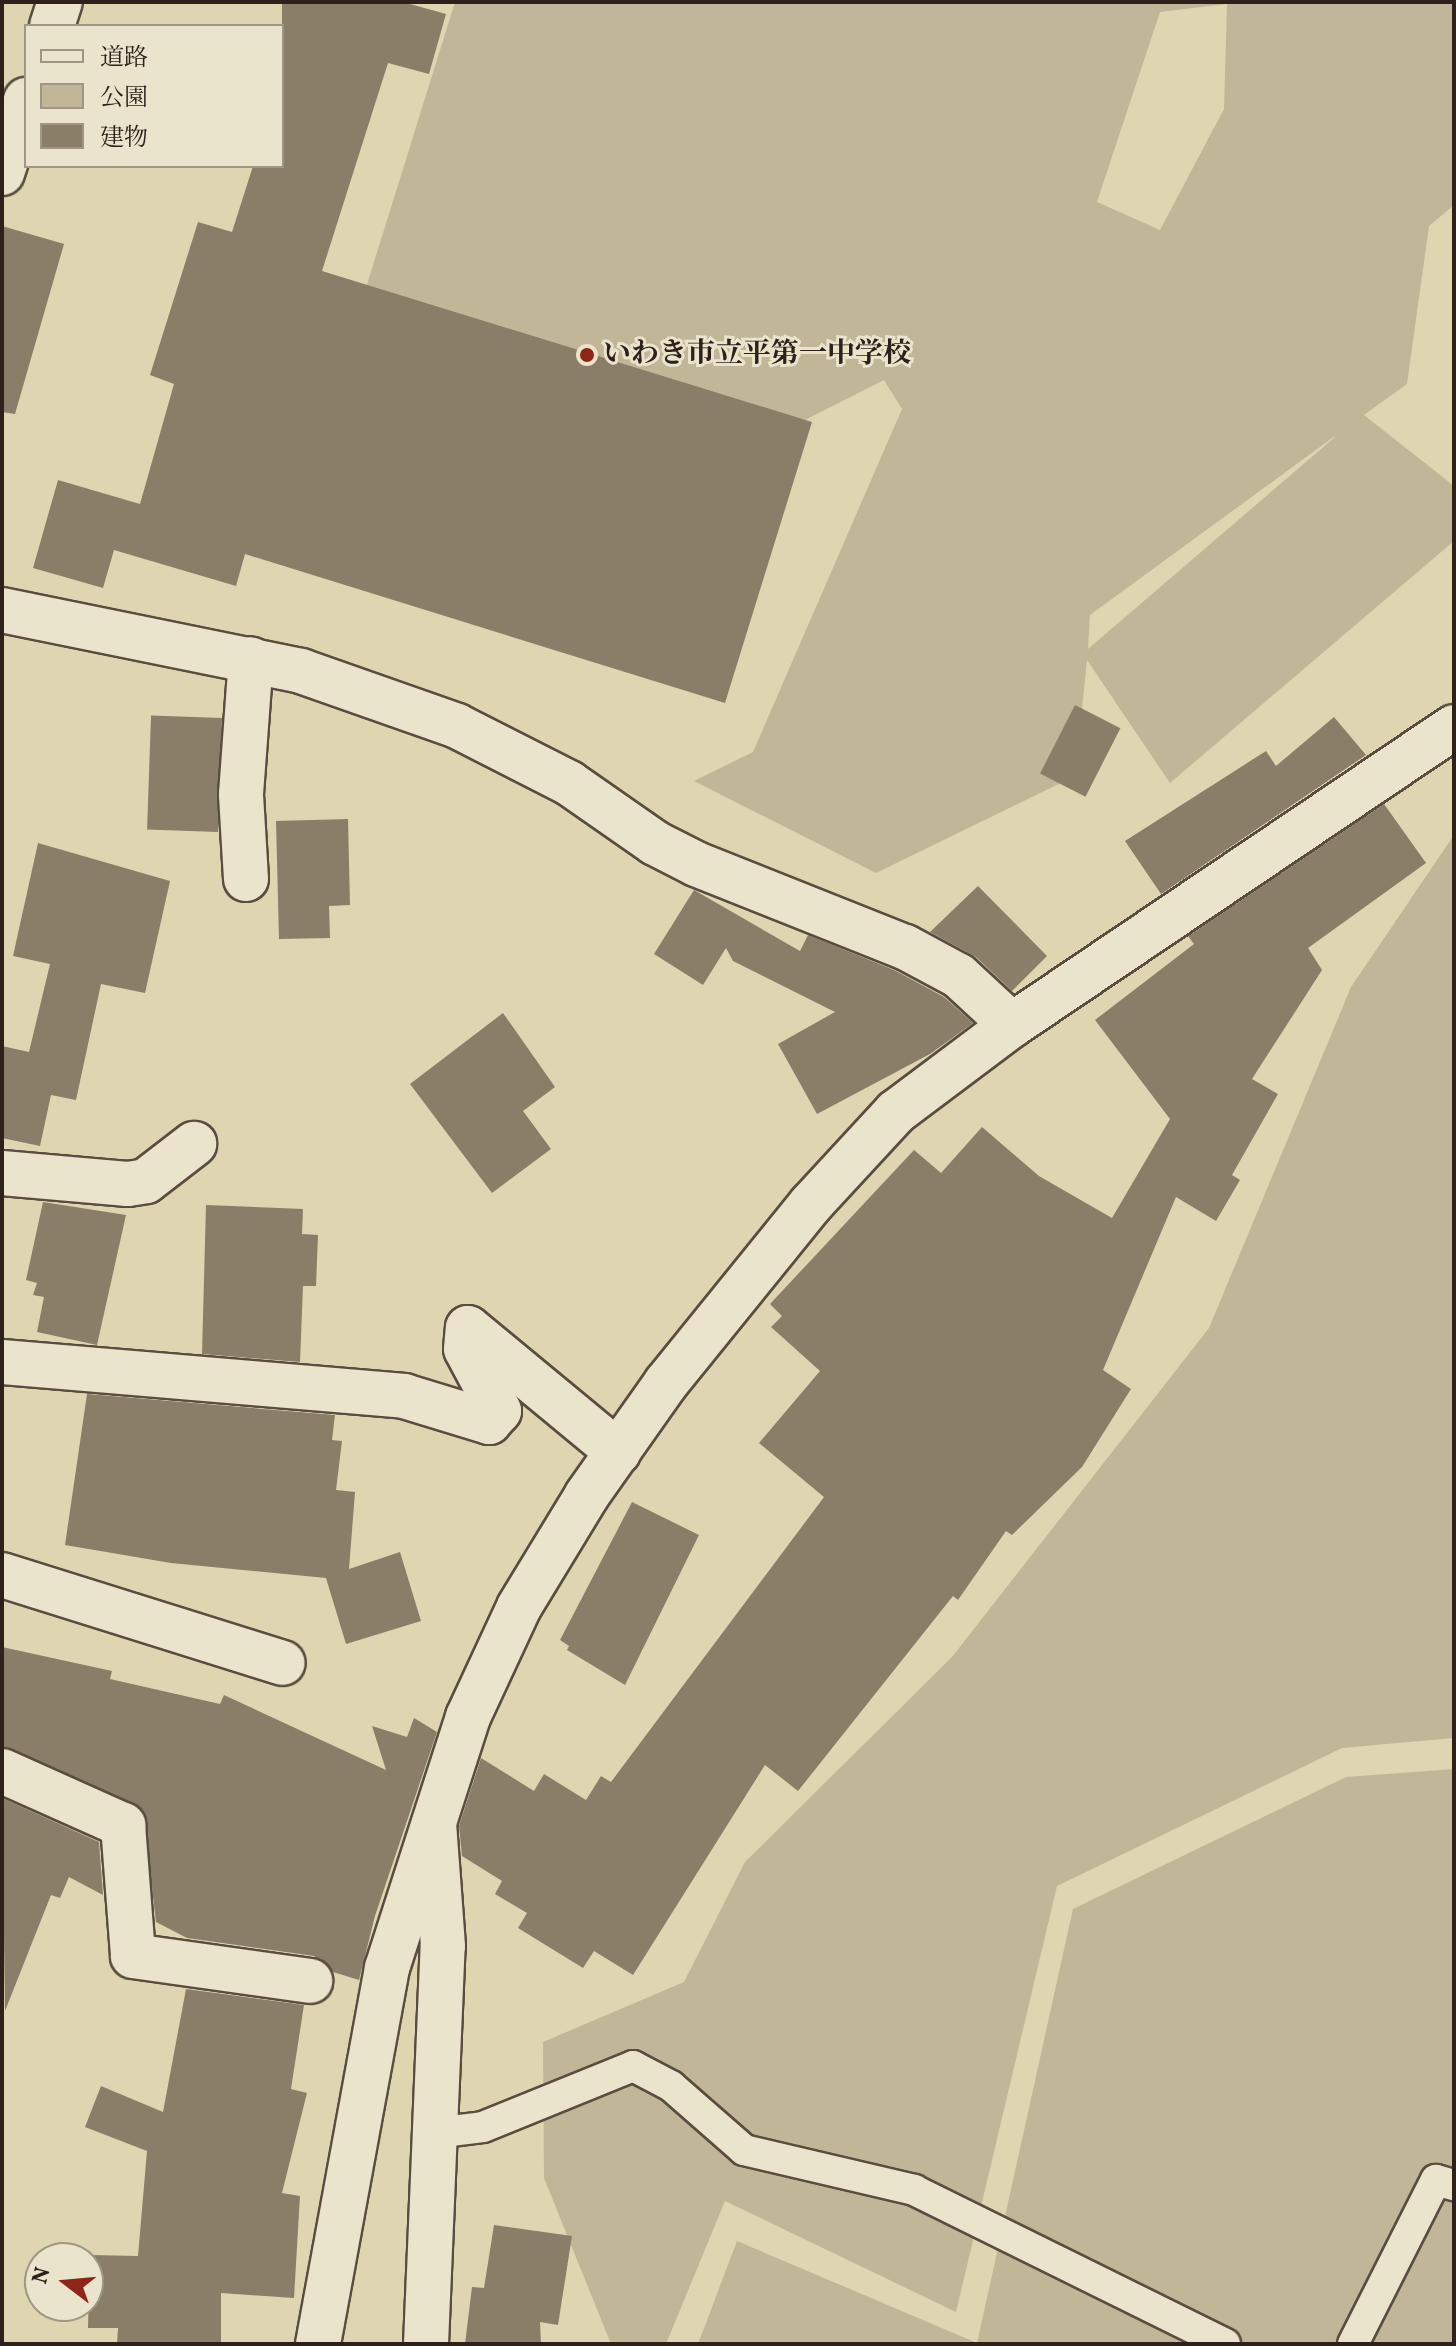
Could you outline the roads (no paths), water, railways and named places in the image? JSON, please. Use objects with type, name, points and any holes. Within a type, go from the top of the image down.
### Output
[{"type":"street","points":[[53,24],[60,2]]},
{"type":"street","points":[[2,173],[24,106]]},
{"type":"street","points":[[2,610],[301,671],[457,726],[569,783],[655,843],[696,864],[919,954],[959,976],[1012,1025]]},
{"type":"street","points":[[246,879],[241,794],[251,659]]},
{"type":"street","points":[[318,2344],[387,1968],[433,1813],[468,1717],[519,1607],[666,1383],[821,1192],[896,1112],[1012,1025],[1454,727]]},
{"type":"street","points":[[2,1173],[128,1184],[146,1181],[194,1144]]},
{"type":"street","points":[[2,1362],[404,1396],[489,1422],[499,1411],[466,1349],[468,1328],[618,1452]]},
{"type":"street","points":[[2,1575],[282,1663]]},
{"type":"street","points":[[2,1771],[123,1825],[133,1956],[310,1981]]},
{"type":"street","points":[[426,2344],[443,1946],[433,1813]]},
{"type":"lane","points":[[435,2133],[483,2127],[633,2066],[671,2086],[744,2150],[914,2190],[1225,2344]]},
{"type":"lane","points":[[1353,2344],[1436,2180],[1454,2185]]},
{"type":"place","name":"いわき市立平第一中学校","points":[[587,355]]}]
